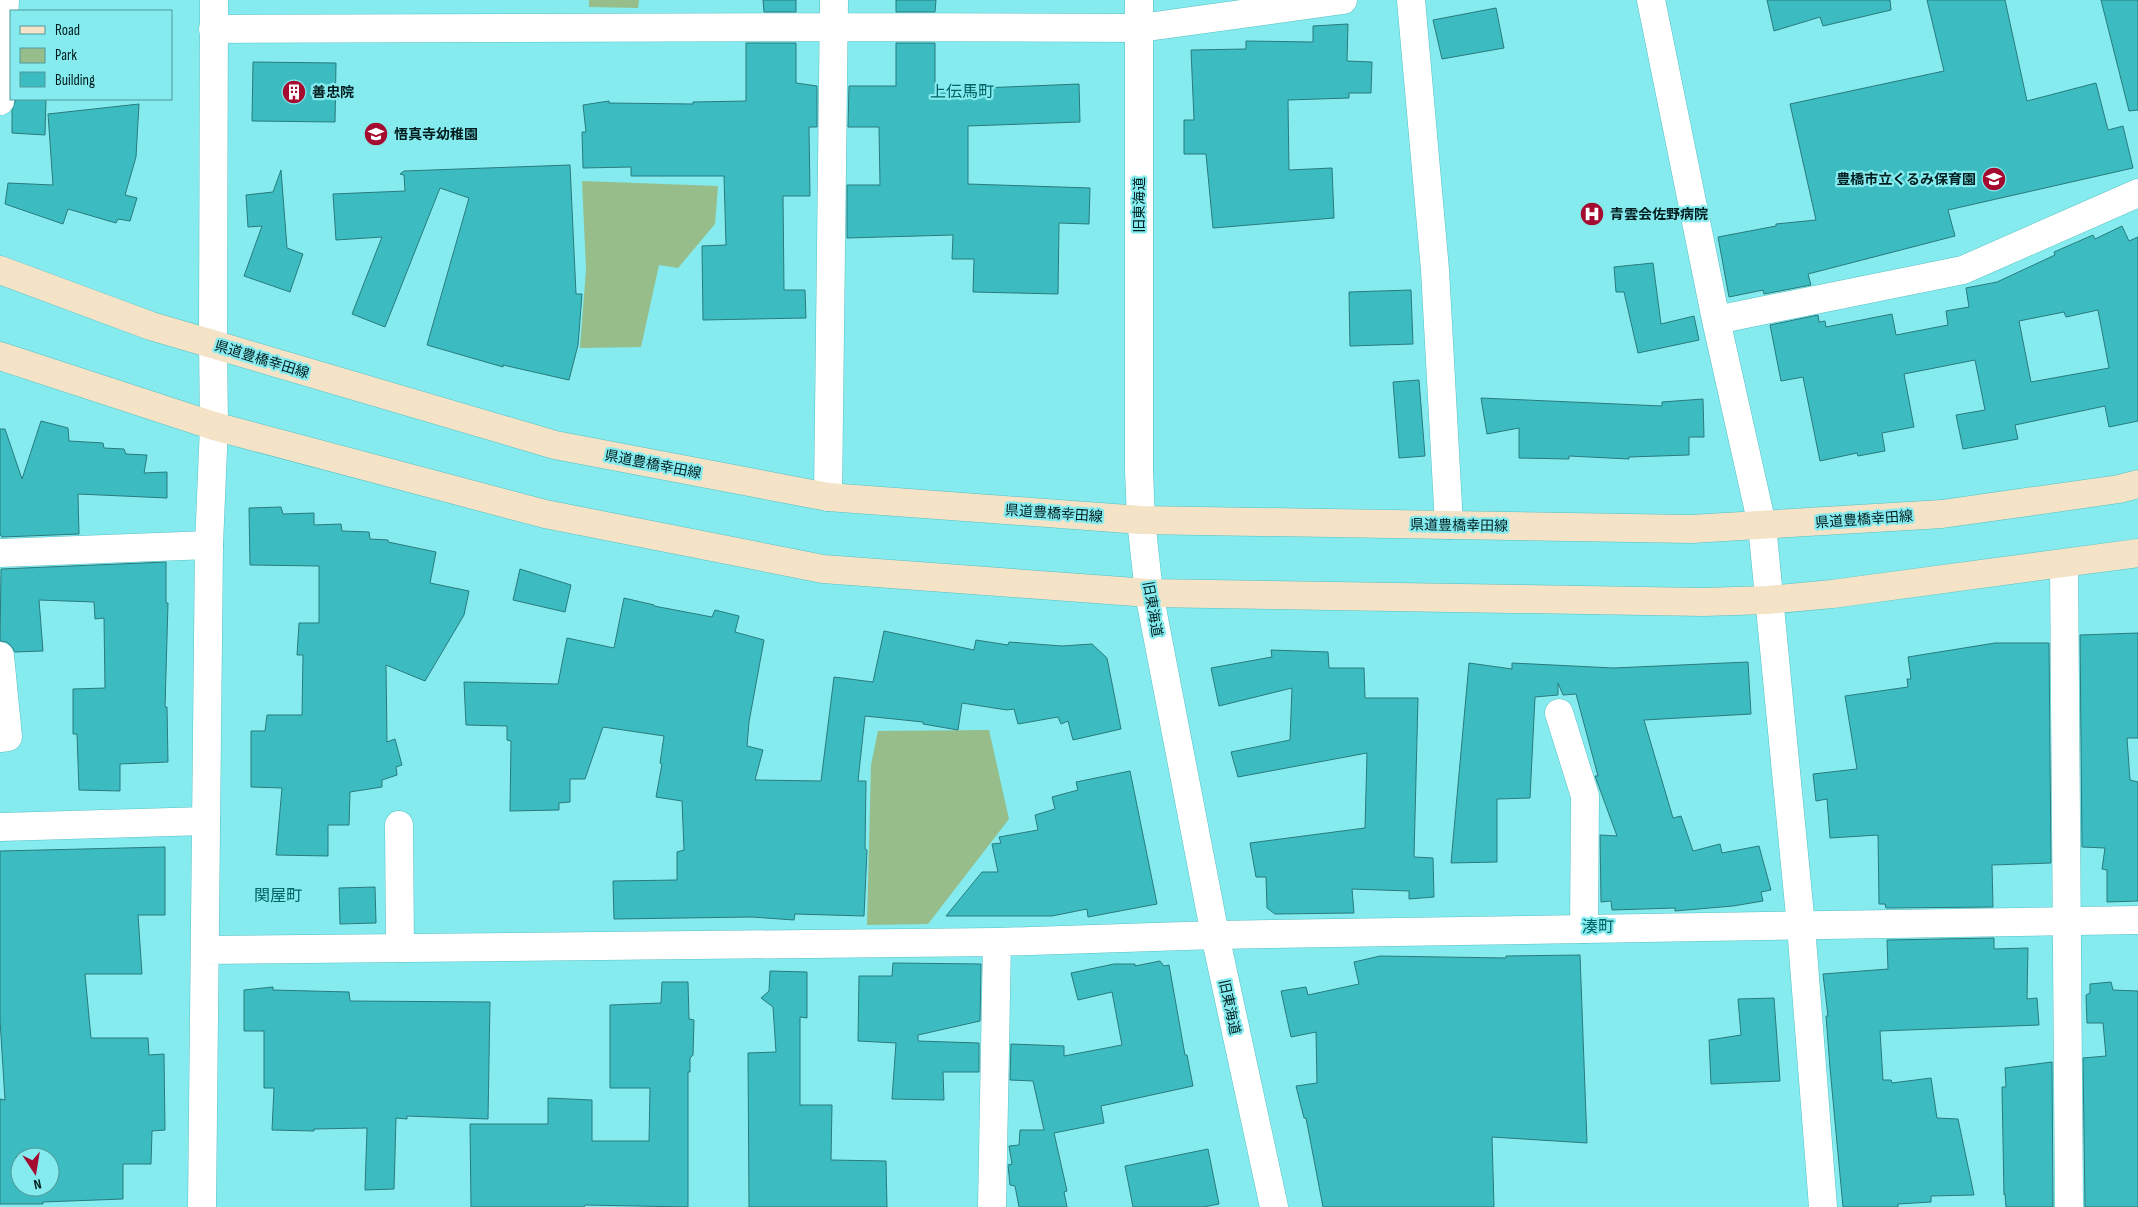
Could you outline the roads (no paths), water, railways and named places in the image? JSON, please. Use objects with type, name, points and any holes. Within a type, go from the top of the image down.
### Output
[{"type":"main road","name":"県道豊橋幸田線","points":[[0,270],[150,326],[555,445],[828,497],[1141,520],[1691,529],[1942,514],[2119,489],[2138,484]]},
{"type":"main road","points":[[0,356],[214,426],[545,514],[823,569],[1149,593],[1703,602],[1768,600],[1832,594],[2138,553]]},
{"type":"street","points":[[0,101],[4,0]]},
{"type":"street","points":[[202,1207],[209,545],[214,426],[214,0]]},
{"type":"street","points":[[828,497],[834,0]]},
{"type":"street","name":"旧東海道","points":[[1139,0],[1139,470],[1141,520],[1149,593],[1215,935],[1274,1207]]},
{"type":"street","points":[[214,29],[1140,28],[1343,0]]},
{"type":"street","points":[[1411,0],[1435,270],[1449,525]]},
{"type":"street","points":[[1651,0],[1716,320],[1762,525],[1800,926],[1823,1207]]},
{"type":"street","points":[[1716,320],[1963,270],[2138,193]]},
{"type":"street","points":[[0,554],[209,545]]},
{"type":"street","points":[[2064,564],[2069,1207]]},
{"type":"street","points":[[0,656],[8,738],[0,738]]},
{"type":"street","points":[[1558,713],[1584,796],[1584,929]]},
{"type":"street","points":[[0,827],[206,821]]},
{"type":"street","points":[[400,825],[400,948]]},
{"type":"street","points":[[206,950],[997,942],[1215,935],[2138,920]]},
{"type":"street","points":[[992,1207],[997,942]]},
{"type":"place","name":"善忠院","points":[[294,92]]},
{"type":"place","name":"悟真寺幼稚園","points":[[376,134]]},
{"type":"place","name":"豊橋市立くるみ保育園","points":[[1994,179]]},
{"type":"place","name":"青雲会佐野病院","points":[[1592,214]]},
{"type":"district","name":"上伝馬町","points":[[962,91]]},
{"type":"district","name":"関屋町","points":[[278,895]]},
{"type":"district","name":"湊町","points":[[1598,926]]}]
